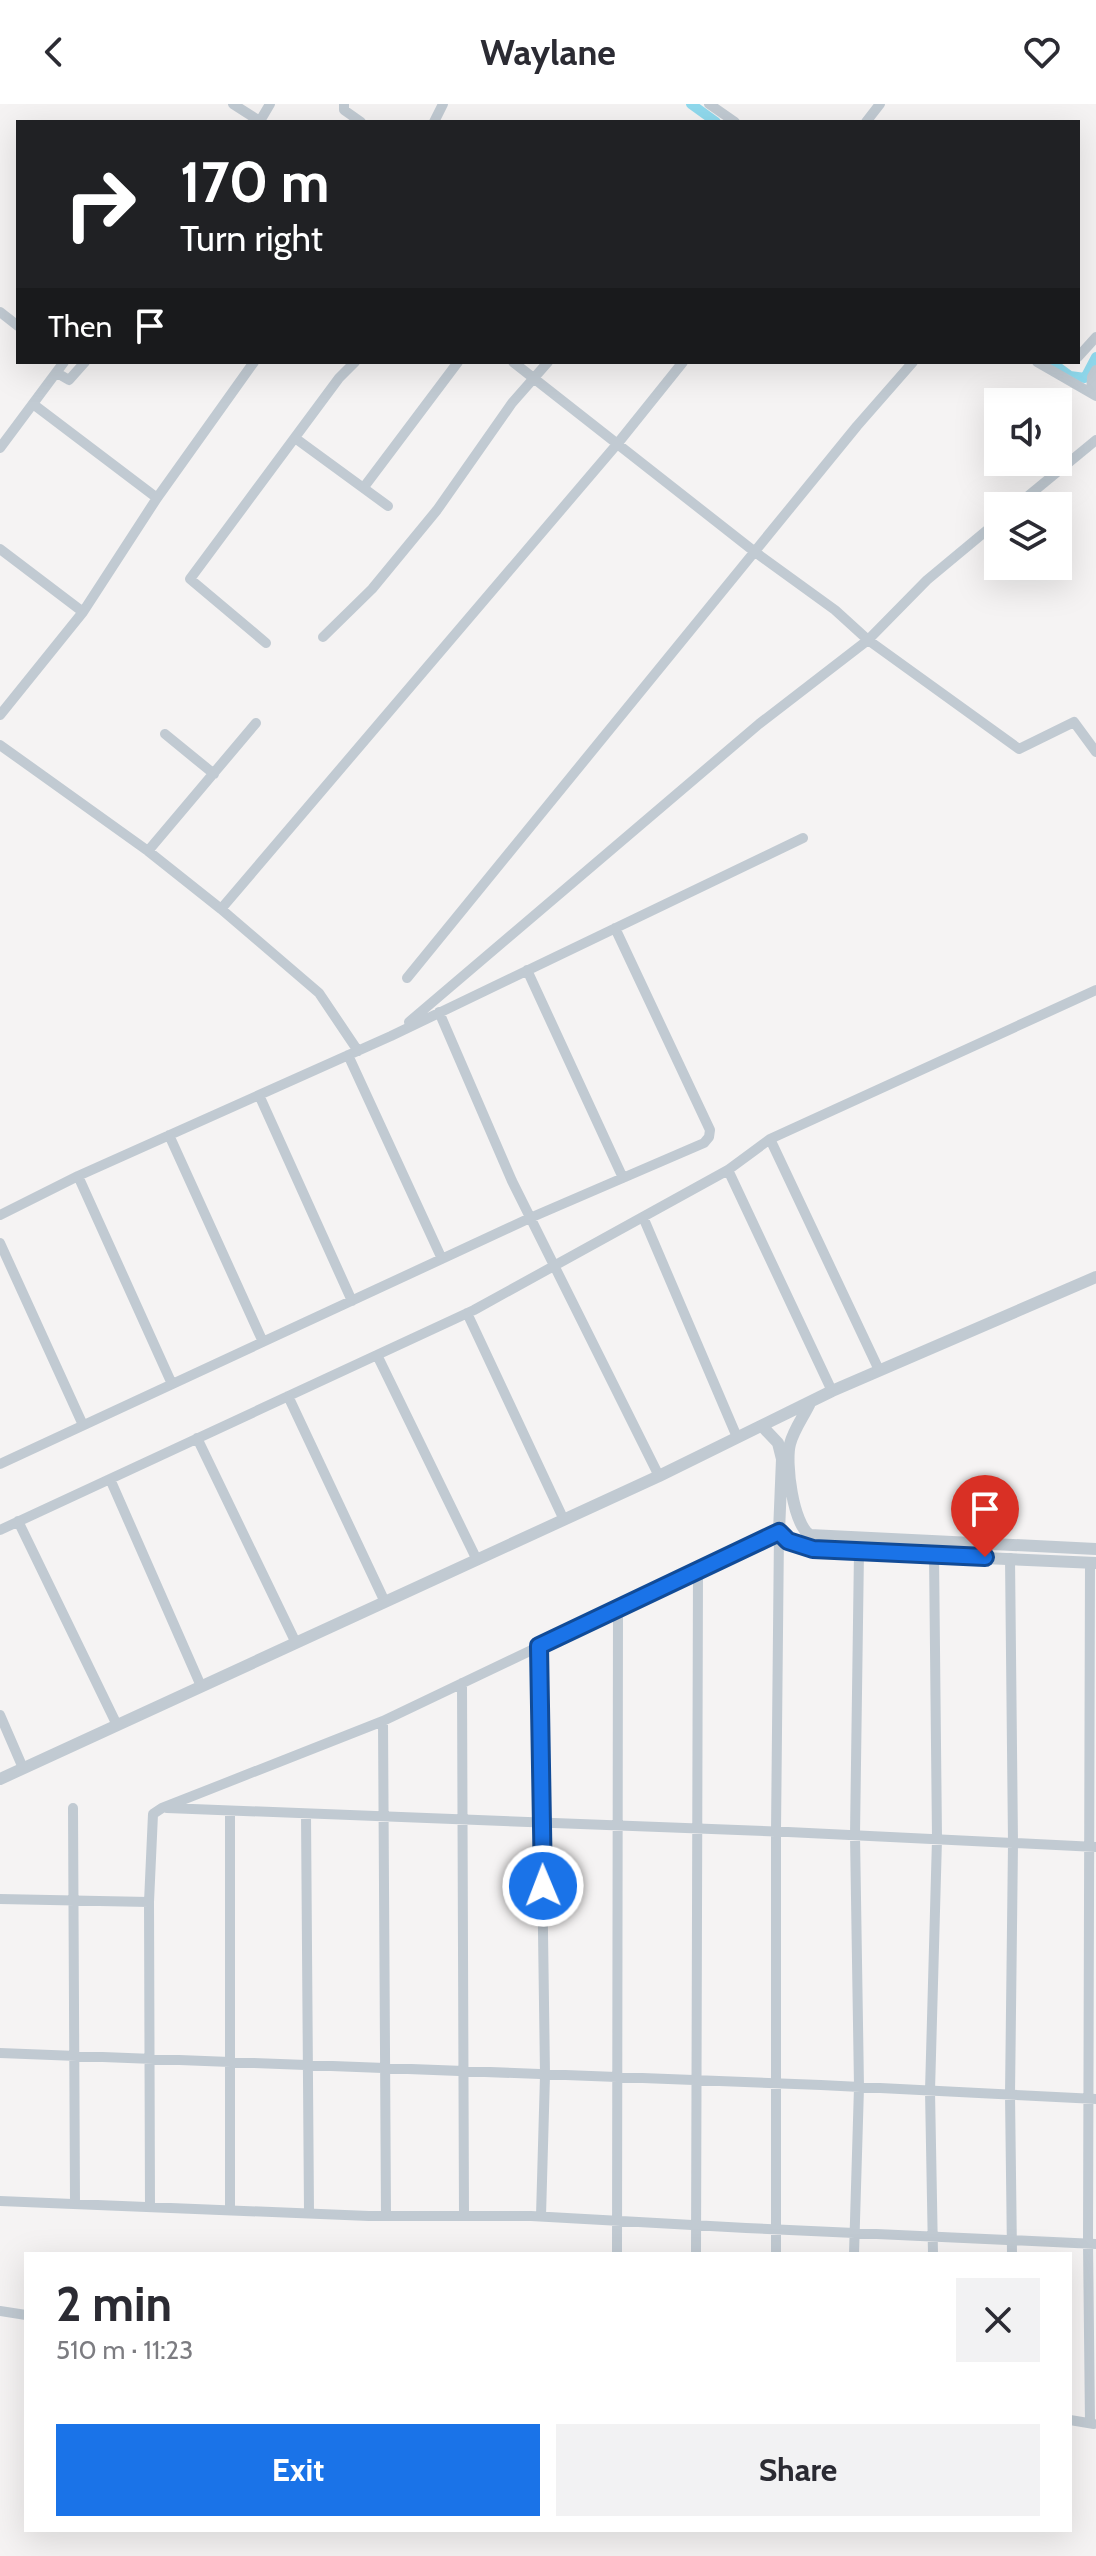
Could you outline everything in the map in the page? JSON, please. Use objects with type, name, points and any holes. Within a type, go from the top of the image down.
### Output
[{"type":"street","points":[[233,104],[258,120]]},
{"type":"street","points":[[344,104],[344,110],[358,120]]},
{"type":"street","points":[[709,104],[732,120]]},
{"type":"street","points":[[868,120],[880,104]]},
{"type":"street","points":[[1080,355],[1096,337]]},
{"type":"street","points":[[0,448],[63,364]]},
{"type":"street","points":[[57,373],[69,380],[83,364]]},
{"type":"street","points":[[0,715],[83,612],[157,498],[253,364]]},
{"type":"street","points":[[266,643],[190,579],[339,378],[353,364]]},
{"type":"street","points":[[364,487],[456,364]]},
{"type":"street","points":[[516,364],[755,552],[835,610],[868,640],[1019,749],[1074,722],[1096,752]]},
{"type":"street","points":[[323,637],[372,589],[437,510],[512,403],[546,364]]},
{"type":"street","points":[[221,909],[618,443],[681,364]]},
{"type":"street","points":[[407,978],[857,426],[911,364]]},
{"type":"street","points":[[1040,364],[1093,394]]},
{"type":"street","points":[[1093,394],[1092,377],[1096,370]]},
{"type":"street","points":[[33,404],[157,498]]},
{"type":"street","points":[[295,438],[388,506]]},
{"type":"street","points":[[1033,492],[1096,440]]},
{"type":"street","points":[[391,1036],[447,993],[759,724],[868,640],[927,580],[984,533]]},
{"type":"street","points":[[0,549],[83,612]]},
{"type":"street","points":[[148,851],[256,723]]},
{"type":"street","points":[[165,734],[214,774]]},
{"type":"street","points":[[0,745],[148,851],[319,993],[353,1053],[442,1259]]},
{"type":"street","points":[[0,1215],[78,1176],[391,1036],[803,838]]},
{"type":"street","points":[[0,1464],[530,1218],[704,1143],[710,1130],[615,928]]},
{"type":"street","points":[[527,970],[623,1178]]},
{"type":"street","points":[[0,1530],[467,1313],[728,1170],[770,1139],[1096,990]]},
{"type":"street","points":[[439,1012],[530,1218],[659,1476]]},
{"type":"street","points":[[259,1095],[352,1301]]},
{"type":"street","points":[[169,1135],[263,1342]]},
{"type":"street","points":[[770,1139],[879,1370]]},
{"type":"street","points":[[728,1170],[832,1391]]},
{"type":"street","points":[[78,1176],[172,1384]]},
{"type":"street","points":[[643,1217],[737,1437]]},
{"type":"street","points":[[0,1243],[83,1425]]},
{"type":"street","points":[[0,1779],[659,1476],[832,1391],[1096,1277]]},
{"type":"street","points":[[467,1313],[564,1520]]},
{"type":"street","points":[[377,1355],[477,1560]]},
{"type":"street","points":[[288,1396],[385,1602]]},
{"type":"street","points":[[811,1402],[792,1439],[789,1454],[798,1517],[802,1528],[810,1535],[1096,1549]]},
{"type":"street","points":[[762,1426],[778,1443],[782,1459],[776,1831],[776,2252]]},
{"type":"street","points":[[197,1438],[296,1643]]},
{"type":"street","points":[[110,1479],[201,1686]]},
{"type":"street","points":[[18,1521],[117,1725]]},
{"type":"street","points":[[779,1532],[788,1541],[806,1548],[1093,1563],[1093,2424],[1072,2420]]},
{"type":"street","points":[[150,2206],[151,1818],[162,1808],[383,1721],[779,1532]]},
{"type":"street","points":[[854,2252],[859,2087],[855,1835],[859,1551]]},
{"type":"street","points":[[933,2252],[930,2091],[937,1839],[934,1554]]},
{"type":"street","points":[[1010,1558],[1012,2252]]},
{"type":"street","points":[[696,2252],[698,1570]]},
{"type":"street","points":[[617,2252],[618,1608]]},
{"type":"street","points":[[539,1646],[545,2075],[541,2216]]},
{"type":"street","points":[[462,1683],[464,2216]]},
{"type":"street","points":[[0,1715],[23,1768]]},
{"type":"street","points":[[383,1721],[386,2216]]},
{"type":"street","points":[[73,1808],[75,2203]]},
{"type":"street","points":[[162,1808],[776,1831],[1093,1847]]},
{"type":"street","points":[[230,1812],[230,2210]]},
{"type":"street","points":[[306,1814],[309,2213]]},
{"type":"street","points":[[0,1899],[149,1902]]},
{"type":"street","points":[[0,2053],[777,2083],[1092,2099]]},
{"type":"street","points":[[0,2201],[386,2216],[541,2216],[776,2230],[1092,2243]]},
{"type":"street","points":[[0,2311],[24,2315]]},
{"type":"waterway","points":[[691,104],[713,120]]},
{"type":"waterway","points":[[1054,364],[1070,376],[1085,378],[1096,357]]},
{"type":"route","points":[[543,1886],[539,1646],[779,1532],[797,1546],[825,1551],[985,1557]]}]
